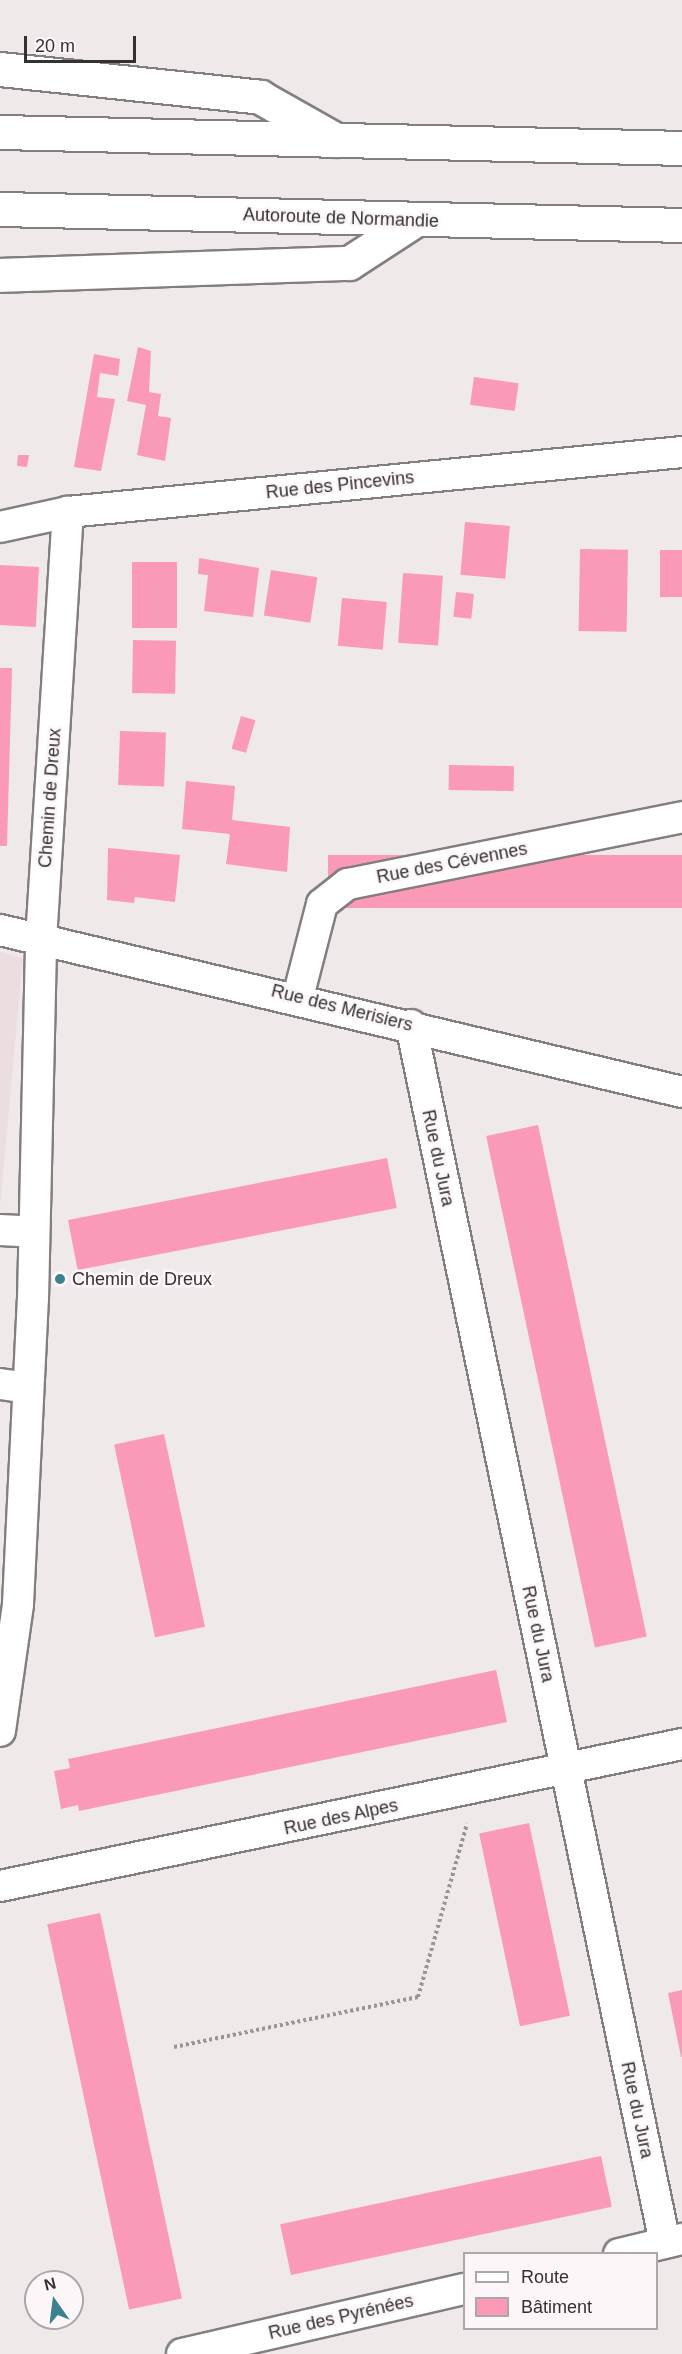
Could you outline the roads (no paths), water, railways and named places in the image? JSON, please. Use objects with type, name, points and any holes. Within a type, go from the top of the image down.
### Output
[{"type":"highway","points":[[0,69],[260,97],[340,142]]},
{"type":"highway","points":[[0,132],[340,142],[682,148]]},
{"type":"highway","name":"Autoroute de Normandie","points":[[0,208],[682,225]]},
{"type":"highway","points":[[0,275],[349,263],[415,220]]},
{"type":"street","name":"Rue des Pincevins","points":[[0,527],[68,512],[682,452]]},
{"type":"street","name":"Chemin de Dreux","points":[[0,1731],[18,1604],[14,1386],[34,1232],[40,940],[68,512]]},
{"type":"street","name":"Rue des Cévennes","points":[[298,997],[322,904],[348,884],[682,817]]},
{"type":"street","name":"Rue des Merisiers","points":[[0,930],[680,1085]]},
{"type":"street","name":"Rue du Jura","points":[[411,1025],[566,1769],[673,2241]]},
{"type":"street","points":[[0,1230],[34,1232]]},
{"type":"street","name":"Rue des Alpes","points":[[0,1886],[682,1744]]},
{"type":"street","points":[[623,2252],[673,2241]]},
{"type":"street","name":"Rue des Pyrénées","points":[[182,2354],[463,2289]]},
{"type":"place","name":"Chemin de Dreux","points":[[60,1279]]}]
